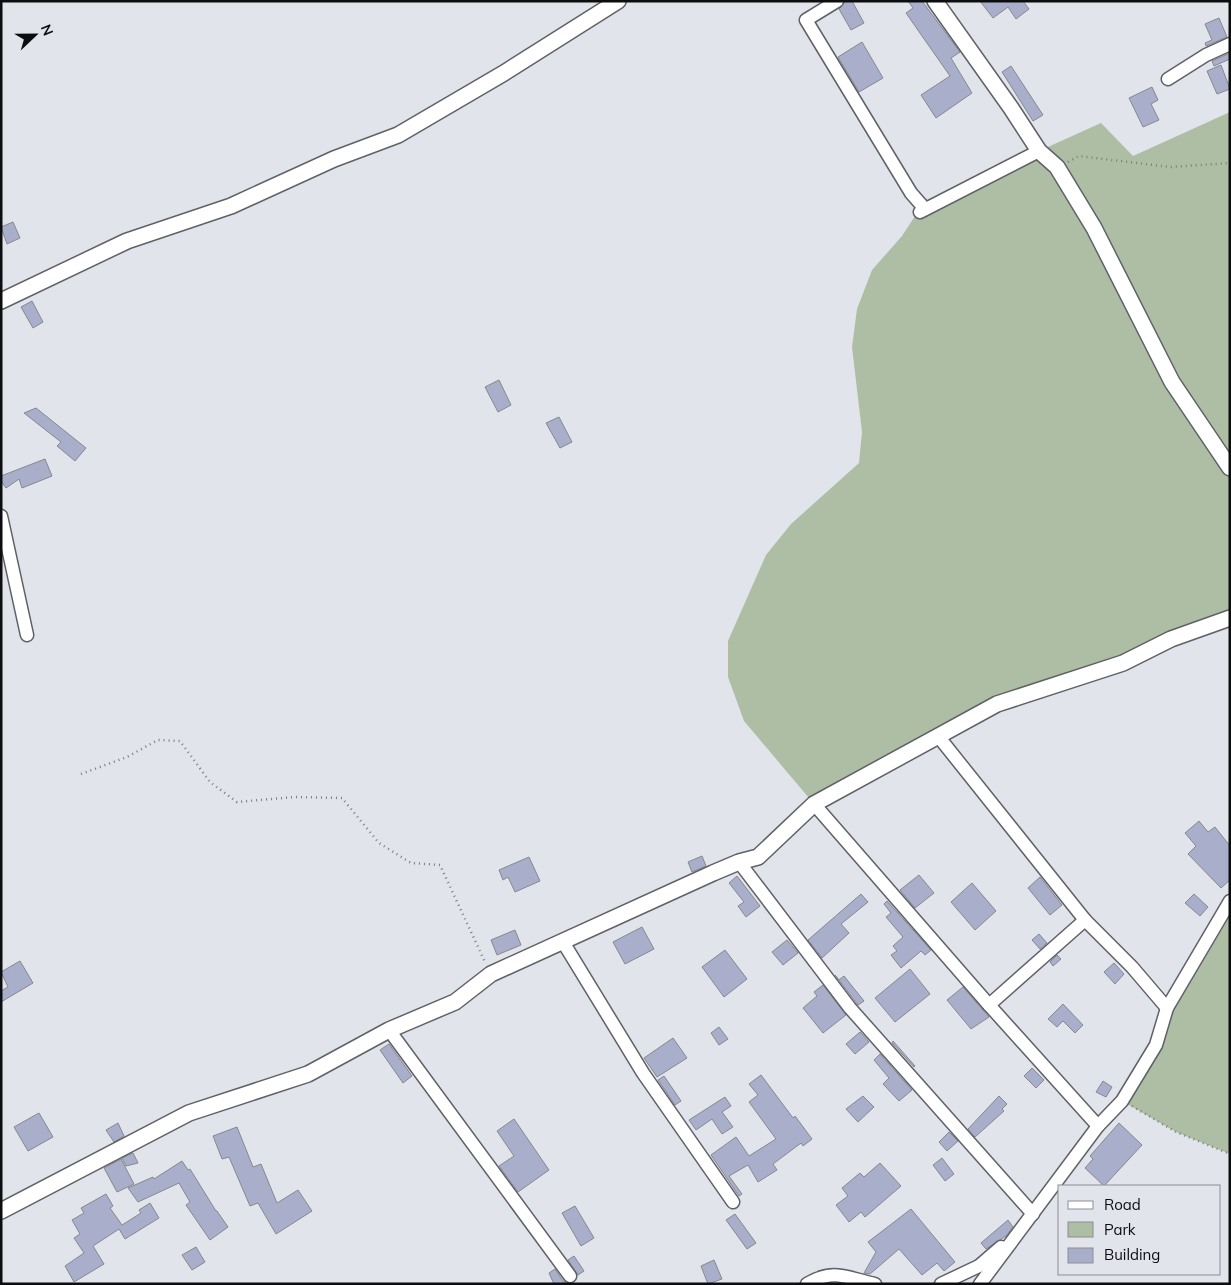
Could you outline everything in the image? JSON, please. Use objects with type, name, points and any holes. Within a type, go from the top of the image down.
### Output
[{"type":"street","points":[[1,301],[127,241],[230,206],[334,159],[398,135],[618,1]]},
{"type":"street","points":[[836,1],[806,20],[921,211],[1038,151]]},
{"type":"street","points":[[934,1],[1011,108],[1038,151],[1057,167],[1094,228],[1172,382],[1230,468]]},
{"type":"street","points":[[1168,79],[1206,55],[1230,44]]},
{"type":"street","points":[[1,516],[27,636]]},
{"type":"street","points":[[1,1212],[189,1112],[308,1074],[389,1030],[454,1002],[491,974],[739,862],[758,857],[814,804],[997,704],[1123,663],[1171,639],[1230,618]]},
{"type":"street","points":[[938,736],[1085,920],[1132,967],[1167,1008]]},
{"type":"street","points":[[814,804],[989,1005],[1098,1126]]},
{"type":"street","points":[[739,862],[850,1008],[910,1072],[1033,1214]]},
{"type":"street","points":[[980,1284],[1098,1126],[1122,1101],[1156,1045],[1167,1008],[1230,900]]},
{"type":"street","points":[[989,1005],[1085,920]]},
{"type":"street","points":[[563,942],[643,1073],[733,1202]]},
{"type":"street","points":[[389,1030],[570,1276]]},
{"type":"street","points":[[941,1284],[979,1266],[1009,1240],[1033,1214]]},
{"type":"street","points":[[807,1284],[822,1275],[842,1275],[875,1284]]},
{"type":"path","points":[[1057,167],[1079,156],[1170,167],[1230,163]]},
{"type":"path","points":[[81,774],[87,774],[127,757],[158,740],[180,741],[210,782],[237,802],[294,797],[342,798],[379,843],[411,863],[440,865],[491,974]]},
{"type":"path","points":[[1122,1101],[1176,1132],[1230,1154]]},
{"type":"green space","points":[[1230,112],[1230,618],[1046,687],[814,804],[744,721],[728,677],[728,641],[766,555],[791,524],[859,463],[862,432],[852,347],[857,309],[872,270],[902,236],[917,213],[1039,151],[1101,123],[1133,156]]},
{"type":"green space","points":[[1230,901],[1230,1154],[1176,1132],[1122,1101],[1156,1045],[1167,1008]]},
{"type":"building","points":[[845,1],[852,1],[864,23],[851,30],[839,9]]},
{"type":"building","points":[[908,1],[922,1],[960,52],[951,58],[972,93],[936,118],[921,95],[950,76],[906,13],[913,8]]},
{"type":"building","points":[[980,1],[1023,1],[1029,9],[1016,19],[1008,7],[993,18]]},
{"type":"building","points":[[1219,18],[1227,37],[1206,46],[1205,43],[1212,40],[1205,24]]},
{"type":"building","points":[[862,42],[883,78],[859,92],[838,57]]},
{"type":"building","points":[[1230,53],[1230,59],[1214,66],[1212,61]]},
{"type":"building","points":[[1221,65],[1230,89],[1217,94],[1207,71]]},
{"type":"building","points":[[1011,66],[1043,115],[1033,121],[1002,72]]},
{"type":"building","points":[[1152,87],[1158,100],[1151,104],[1159,120],[1143,127],[1129,98]]},
{"type":"building","points":[[13,222],[20,238],[7,244],[1,227]]},
{"type":"building","points":[[32,301],[43,322],[33,328],[21,307]]},
{"type":"building","points":[[499,380],[511,405],[498,412],[485,387]]},
{"type":"building","points":[[36,408],[86,448],[75,461],[57,446],[61,442],[24,413]]},
{"type":"building","points":[[559,417],[572,442],[560,448],[546,423]]},
{"type":"building","points":[[45,459],[52,476],[22,488],[19,479],[6,488],[1,481],[1,476]]},
{"type":"building","points":[[1199,821],[1208,832],[1215,827],[1230,846],[1230,880],[1221,888],[1188,854],[1196,846],[1185,833]]},
{"type":"building","points":[[702,856],[706,866],[692,872],[688,862]]},
{"type":"building","points":[[529,857],[540,881],[515,892],[508,877],[503,880],[499,870]]},
{"type":"building","points":[[919,875],[934,893],[915,908],[900,890]]},
{"type":"building","points":[[737,876],[760,906],[746,917],[738,906],[744,902],[729,883]]},
{"type":"building","points":[[1040,877],[1062,905],[1050,915],[1028,888]]},
{"type":"building","points":[[972,883],[996,911],[975,930],[951,902]]},
{"type":"building","points":[[861,894],[868,902],[841,924],[849,933],[822,958],[808,940]]},
{"type":"building","points":[[1194,894],[1208,907],[1200,916],[1185,903]]},
{"type":"building","points":[[887,901],[931,950],[925,955],[921,951],[901,968],[891,955],[897,951],[893,946],[903,937],[886,917],[891,913],[884,904]]},
{"type":"building","points":[[642,927],[654,949],[625,964],[613,942]]},
{"type":"building","points":[[515,930],[521,945],[497,955],[491,940]]},
{"type":"building","points":[[1039,934],[1047,943],[1040,949],[1032,940]]},
{"type":"building","points":[[787,940],[798,953],[783,965],[772,952]]},
{"type":"building","points":[[725,950],[747,979],[724,997],[702,967]]},
{"type":"building","points":[[1057,955],[1061,959],[1053,966],[1050,962]]},
{"type":"building","points":[[20,961],[33,983],[1,1002],[1,991],[8,987],[1,972]]},
{"type":"building","points":[[1114,963],[1124,974],[1115,984],[1104,972]]},
{"type":"building","points":[[910,969],[930,994],[895,1022],[875,998]]},
{"type":"building","points":[[835,975],[839,980],[844,976],[864,1001],[858,1005]]},
{"type":"building","points":[[823,985],[846,1015],[823,1033],[803,1008],[817,996],[814,992]]},
{"type":"building","points":[[963,987],[989,1017],[971,1029],[947,1000]]},
{"type":"building","points":[[1063,1004],[1083,1025],[1075,1033],[1063,1021],[1057,1027],[1048,1019]]},
{"type":"building","points":[[719,1027],[728,1039],[719,1045],[711,1033]]},
{"type":"building","points":[[860,1032],[869,1042],[855,1054],[846,1044]]},
{"type":"building","points":[[673,1038],[687,1058],[657,1077],[644,1058]]},
{"type":"building","points":[[893,1041],[915,1066],[914,1067],[892,1043]]},
{"type":"building","points":[[389,1044],[412,1076],[403,1083],[380,1050]]},
{"type":"building","points":[[880,1054],[912,1090],[899,1101],[883,1084],[889,1078],[874,1060]]},
{"type":"building","points":[[1032,1068],[1044,1080],[1036,1088],[1024,1076]]},
{"type":"building","points":[[761,1075],[793,1118],[795,1116],[812,1139],[803,1146],[801,1143],[773,1164],[777,1170],[758,1182],[748,1165],[729,1176],[742,1194],[739,1196],[711,1155],[736,1137],[749,1156],[776,1139],[749,1102],[758,1095],[749,1084]]},
{"type":"building","points":[[664,1076],[681,1101],[675,1105],[658,1080]]},
{"type":"building","points":[[1103,1081],[1112,1087],[1106,1097],[1096,1092]]},
{"type":"building","points":[[863,1096],[874,1107],[858,1122],[846,1109]]},
{"type":"building","points":[[999,1096],[1007,1104],[1002,1109],[1004,1111],[975,1137],[968,1129]]},
{"type":"building","points":[[725,1097],[731,1106],[722,1112],[733,1127],[722,1134],[712,1119],[696,1130],[689,1120]]},
{"type":"building","points":[[39,1113],[53,1137],[28,1151],[14,1127]]},
{"type":"building","points":[[514,1119],[549,1170],[518,1192],[499,1166],[514,1156],[497,1131]]},
{"type":"building","points":[[118,1123],[124,1136],[114,1142],[106,1130]]},
{"type":"building","points":[[1119,1123],[1142,1145],[1105,1185],[1085,1168],[1093,1159],[1090,1156]]},
{"type":"building","points":[[237,1127],[253,1167],[261,1164],[277,1203],[298,1190],[312,1211],[276,1234],[258,1203],[250,1206],[229,1157],[222,1159],[213,1136]]},
{"type":"building","points":[[949,1132],[958,1141],[947,1151],[939,1142]]},
{"type":"building","points":[[133,1153],[138,1163],[126,1166],[122,1158]]},
{"type":"building","points":[[942,1158],[954,1174],[945,1181],[933,1165]]},
{"type":"building","points":[[121,1159],[134,1184],[117,1192],[104,1168]]},
{"type":"building","points":[[182,1161],[188,1170],[190,1169],[228,1227],[210,1240],[186,1205],[190,1202],[179,1183],[138,1202],[128,1188],[153,1177],[154,1179]]},
{"type":"building","points":[[880,1163],[901,1186],[865,1217],[861,1212],[849,1222],[836,1205],[848,1196],[842,1188],[860,1173],[864,1177]]},
{"type":"building","points":[[106,1194],[113,1206],[110,1208],[122,1225],[141,1213],[139,1210],[150,1203],[159,1218],[125,1239],[119,1229],[93,1246],[104,1264],[74,1282],[65,1266],[84,1253],[74,1238],[80,1234],[72,1220],[84,1213],[81,1208]]},
{"type":"building","points":[[575,1206],[594,1238],[581,1246],[562,1213]]},
{"type":"building","points":[[911,1209],[955,1262],[944,1271],[937,1263],[922,1275],[899,1249],[870,1274],[864,1273],[876,1252],[868,1242]]},
{"type":"building","points":[[735,1214],[756,1243],[747,1249],[726,1220]]},
{"type":"building","points":[[1008,1220],[1013,1227],[1006,1236],[986,1249],[981,1243]]},
{"type":"building","points":[[196,1247],[205,1262],[192,1270],[182,1255]]},
{"type":"building","points":[[574,1256],[584,1271],[578,1275],[568,1260]]},
{"type":"building","points":[[714,1260],[722,1279],[708,1284],[701,1266]]},
{"type":"building","points":[[555,1269],[566,1283],[554,1284],[549,1273]]}]
